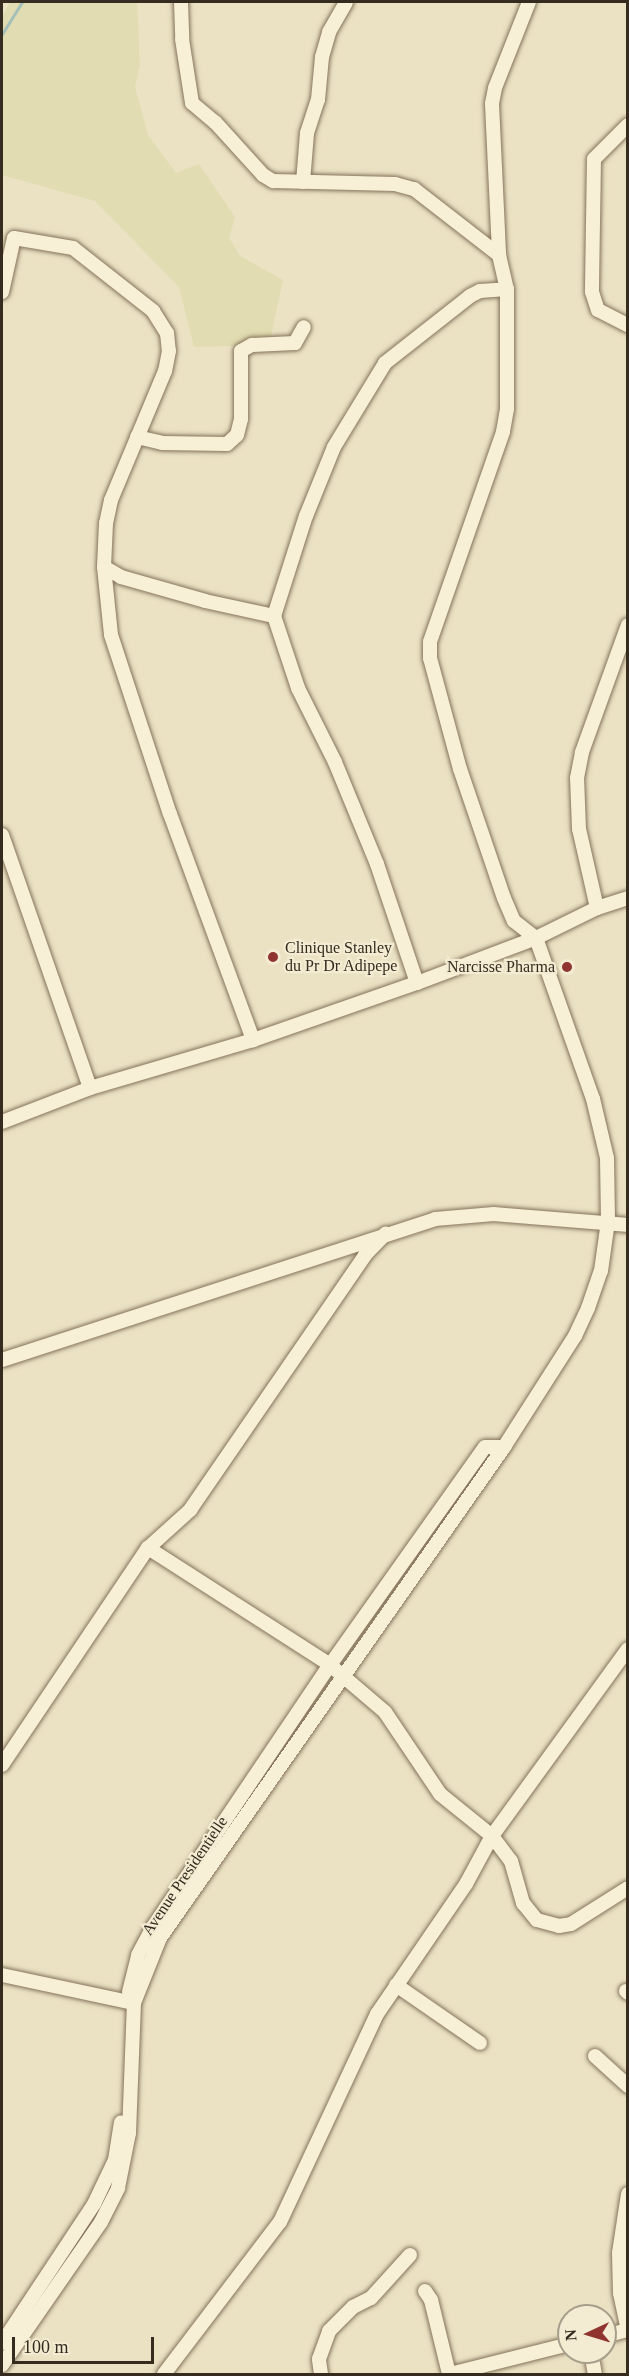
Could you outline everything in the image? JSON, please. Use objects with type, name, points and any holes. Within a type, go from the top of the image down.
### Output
[{"type":"street","points":[[181,2],[182,39],[192,103],[215,122],[263,176],[273,181],[395,184],[414,189],[499,255]]},
{"type":"street","points":[[303,182],[307,133],[318,100],[322,57],[346,2]]},
{"type":"street","points":[[529,2],[495,88],[492,104],[499,255],[507,289],[509,381],[503,432],[430,642],[430,658],[460,769],[504,898],[514,921],[536,938]]},
{"type":"street","points":[[627,125],[594,159],[592,292],[598,310],[627,325]]},
{"type":"street","points":[[2,292],[14,238],[36,239],[74,248],[88,257],[153,312],[167,333],[170,351],[165,371],[111,500],[104,567],[111,635],[120,671],[253,1040]]},
{"type":"street","points":[[417,983],[376,864],[335,762],[298,688],[274,616],[306,516],[334,447],[385,363],[470,296],[480,291],[507,289]]},
{"type":"street","points":[[137,437],[162,443],[227,444],[237,435],[242,419],[241,351],[252,345],[295,343],[304,327]]},
{"type":"street","points":[[104,567],[121,577],[205,601],[274,616]]},
{"type":"street","points":[[597,908],[579,829],[577,778],[582,752],[627,625]]},
{"type":"street","points":[[2,835],[90,1088]]},
{"type":"street","points":[[2,1122],[90,1088],[253,1040],[417,983],[536,938],[597,908],[627,898]]},
{"type":"street","name":"Avenue Presidentielle","points":[[130,2002],[160,1938],[344,1677],[403,1586],[504,1446],[575,1336],[601,1271],[610,1185],[602,1128],[536,938]]},
{"type":"street","points":[[2,1360],[386,1233],[463,1214],[608,1221],[627,1225]]},
{"type":"street","points":[[2,1765],[147,1548],[190,1510],[359,1264],[386,1233]]},
{"type":"street","name":"Avenue Presidentielle","points":[[2,2365],[101,2222],[118,2188],[125,2133],[130,2002],[138,1955],[153,1927],[392,1575],[486,1447],[504,1446]]},
{"type":"street","points":[[147,1548],[330,1665],[385,1712],[440,1794],[492,1836],[511,1861],[523,1903],[537,1920],[559,1926],[571,1924],[627,1888]]},
{"type":"street","points":[[392,1575],[403,1586]]},
{"type":"street","points":[[165,2374],[280,2222],[364,2037],[396,1985],[466,1884],[492,1836],[627,1649]]},
{"type":"street","points":[[2,1975],[130,2002]]},
{"type":"street","points":[[396,1985],[480,2043]]},
{"type":"street","points":[[595,2056],[627,2086]]},
{"type":"street","name":"Avenue Presidentielle","points":[[2,2343],[89,2213],[115,2160],[125,2133]]},
{"type":"street","points":[[627,2194],[619,2253],[620,2293],[627,2330]]},
{"type":"street","points":[[89,2213],[101,2222]]},
{"type":"street","points":[[321,2374],[319,2359],[329,2331],[353,2307],[372,2298],[410,2255]]},
{"type":"street","points":[[425,2291],[450,2374],[557,2347]]},
{"type":"shaded area","points":[[10,2],[137,2],[140,65],[135,87],[148,135],[176,173],[199,164],[235,217],[229,238],[240,256],[283,280],[269,345],[194,347],[179,287],[95,201],[2,175],[2,17]]},
{"type":"waterway","points":[[2,34],[22,2]]},
{"type":"place","name":"Clinique Stanley du Pr Dr Adipepe","points":[[273,957]]},
{"type":"place","name":"Narcisse Pharma","points":[[567,967]]}]
